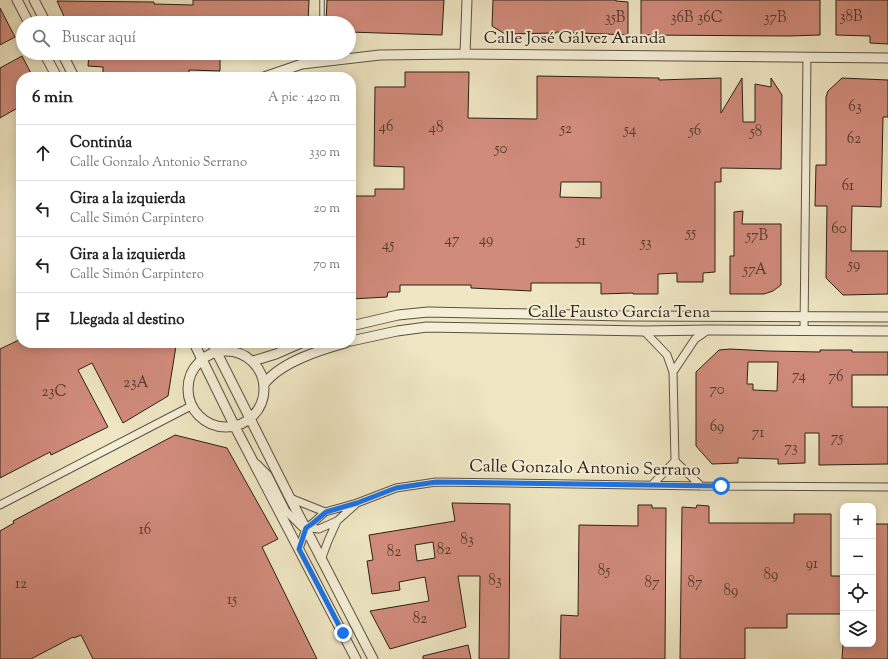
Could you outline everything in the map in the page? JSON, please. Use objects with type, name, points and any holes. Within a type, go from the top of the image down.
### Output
[{"type":"street","points":[[17,0],[25,16]]},
{"type":"street","points":[[34,0],[42,16]]},
{"type":"street","points":[[465,54],[467,0]]},
{"type":"street","name":"Calle José Gálvez Aranda","points":[[356,56],[465,54],[888,58]]},
{"type":"street","points":[[804,330],[807,57]]},
{"type":"street","points":[[48,60],[54,72]]},
{"type":"street","points":[[66,60],[72,72]]},
{"type":"street","name":"Calle José Gálvez Aranda","points":[[279,72],[313,60]]},
{"type":"street","name":"Calle Fausto García Tena","points":[[356,325],[398,315],[428,312],[626,316],[888,316]]},
{"type":"street","name":"Calle Fausto García Tena","points":[[356,341],[397,331],[427,327],[644,331],[888,331]]},
{"type":"street","points":[[673,372],[695,339],[708,330]]},
{"type":"street","points":[[644,331],[667,355],[673,372],[675,461],[701,486]]},
{"type":"street","points":[[196,348],[235,427],[356,659]]},
{"type":"street","points":[[215,348],[321,560],[373,659]]},
{"type":"street","points":[[253,361],[290,348]]},
{"type":"street","points":[[264,384],[271,375],[283,366],[328,348]]},
{"type":"street","points":[[230,350],[242,354],[253,361],[260,371],[264,384],[264,397],[259,409],[251,419],[235,427],[222,428],[210,424],[199,417],[191,406],[188,394],[188,380],[193,369],[202,359],[217,352],[230,350]]},
{"type":"street","points":[[0,505],[191,406]]},
{"type":"street","points":[[253,460],[268,475],[286,511],[302,527],[306,528]]},
{"type":"street","points":[[652,485],[675,461]]},
{"type":"street","name":"Calle Gonzalo Antonio Serrano","points":[[306,528],[326,512],[357,503],[396,488],[436,482],[888,487]]},
{"type":"street","points":[[290,498],[326,512]]},
{"type":"street","name":"Calle Gonzalo Antonio Serrano","points":[[306,528],[319,529],[337,521],[357,503]]},
{"type":"street","name":"Calle Gonzalo Antonio Serrano","points":[[321,560],[337,521]]},
{"type":"street","points":[[299,549],[306,528]]},
{"type":"street","points":[[343,633],[349,637],[353,636],[356,626]]},
{"type":"street","points":[[352,650],[355,641],[360,640],[365,643]]},
{"type":"lane","points":[[322,0],[322,16]]},
{"type":"building","points":[[193,0],[309,0],[308,16],[64,16],[57,1],[154,2],[154,4],[193,5]]},
{"type":"building","points":[[327,0],[444,0],[442,35],[356,32],[356,16],[326,16]]},
{"type":"building","points":[[493,0],[616,0],[628,2],[628,35],[556,32],[505,34],[492,26]]},
{"type":"building","points":[[641,0],[820,0],[820,35],[641,35]]},
{"type":"building","points":[[836,0],[888,0],[888,44],[870,43],[870,36],[836,35]]},
{"type":"building","points":[[0,8],[15,37],[0,45]]},
{"type":"building","points":[[16,59],[24,60],[30,72],[16,72],[16,109],[0,118],[0,68]]},
{"type":"building","points":[[88,60],[220,60],[220,71],[189,70],[189,72],[103,72],[103,67],[88,66]]},
{"type":"building","points":[[405,72],[469,72],[468,118],[537,119],[537,76],[659,78],[659,80],[721,78],[721,113],[742,78],[743,122],[755,122],[755,84],[771,87],[771,78],[782,95],[781,169],[721,168],[721,182],[715,182],[715,272],[703,273],[703,282],[677,282],[677,273],[658,274],[658,294],[601,294],[601,283],[531,283],[531,291],[471,288],[471,285],[400,285],[400,292],[388,292],[387,297],[356,299],[356,196],[375,196],[375,189],[404,189],[404,167],[374,166],[375,87],[405,87]],"holes":[[[561,182],[601,182],[601,198],[560,197]]]},
{"type":"building","points":[[842,78],[888,80],[888,117],[883,117],[881,207],[852,206],[851,251],[888,251],[888,294],[843,295],[826,278],[827,206],[815,206],[816,165],[826,165],[826,97],[828,91]]},
{"type":"building","points":[[743,211],[742,224],[781,224],[781,285],[773,291],[764,294],[730,294],[730,256],[734,256],[734,212]]},
{"type":"building","points":[[16,341],[16,348],[176,348],[168,396],[123,423],[92,363],[78,370],[108,427],[51,455],[50,452],[0,478],[0,349]]},
{"type":"building","points":[[730,349],[820,352],[820,350],[852,350],[852,352],[888,352],[888,375],[852,375],[852,407],[888,407],[888,464],[819,465],[819,433],[805,433],[805,463],[778,464],[778,459],[738,458],[738,463],[712,464],[696,446],[696,372],[719,350]],"holes":[[[748,362],[778,362],[777,391],[753,390],[753,384],[747,384]]]},
{"type":"building","points":[[175,435],[227,448],[278,539],[262,547],[317,659],[93,659],[81,635],[74,638],[73,637],[31,659],[0,659],[0,531],[14,523],[13,521]]},
{"type":"building","points":[[452,503],[510,504],[509,659],[479,659],[480,576],[458,576],[466,627],[390,649],[370,611],[429,601],[425,577],[399,582],[400,590],[372,594],[367,561],[373,560],[369,535],[455,521]],"holes":[[[433,542],[435,558],[417,561],[415,545]]]},
{"type":"building","points":[[638,505],[652,505],[652,508],[666,508],[665,659],[560,659],[561,615],[578,616],[579,525],[638,526]]},
{"type":"building","points":[[697,505],[709,506],[709,523],[794,523],[794,514],[831,514],[831,576],[840,576],[840,614],[787,614],[787,628],[745,628],[745,659],[680,659],[682,507],[696,508]]},
{"type":"building","points":[[876,524],[888,524],[888,659],[842,659],[843,647],[876,647]]},
{"type":"building","points":[[468,645],[471,659],[423,659],[423,656]]},
{"type":"route","points":[[343,633],[299,549],[306,528],[326,512],[357,503],[396,488],[436,482],[721,486]]}]
